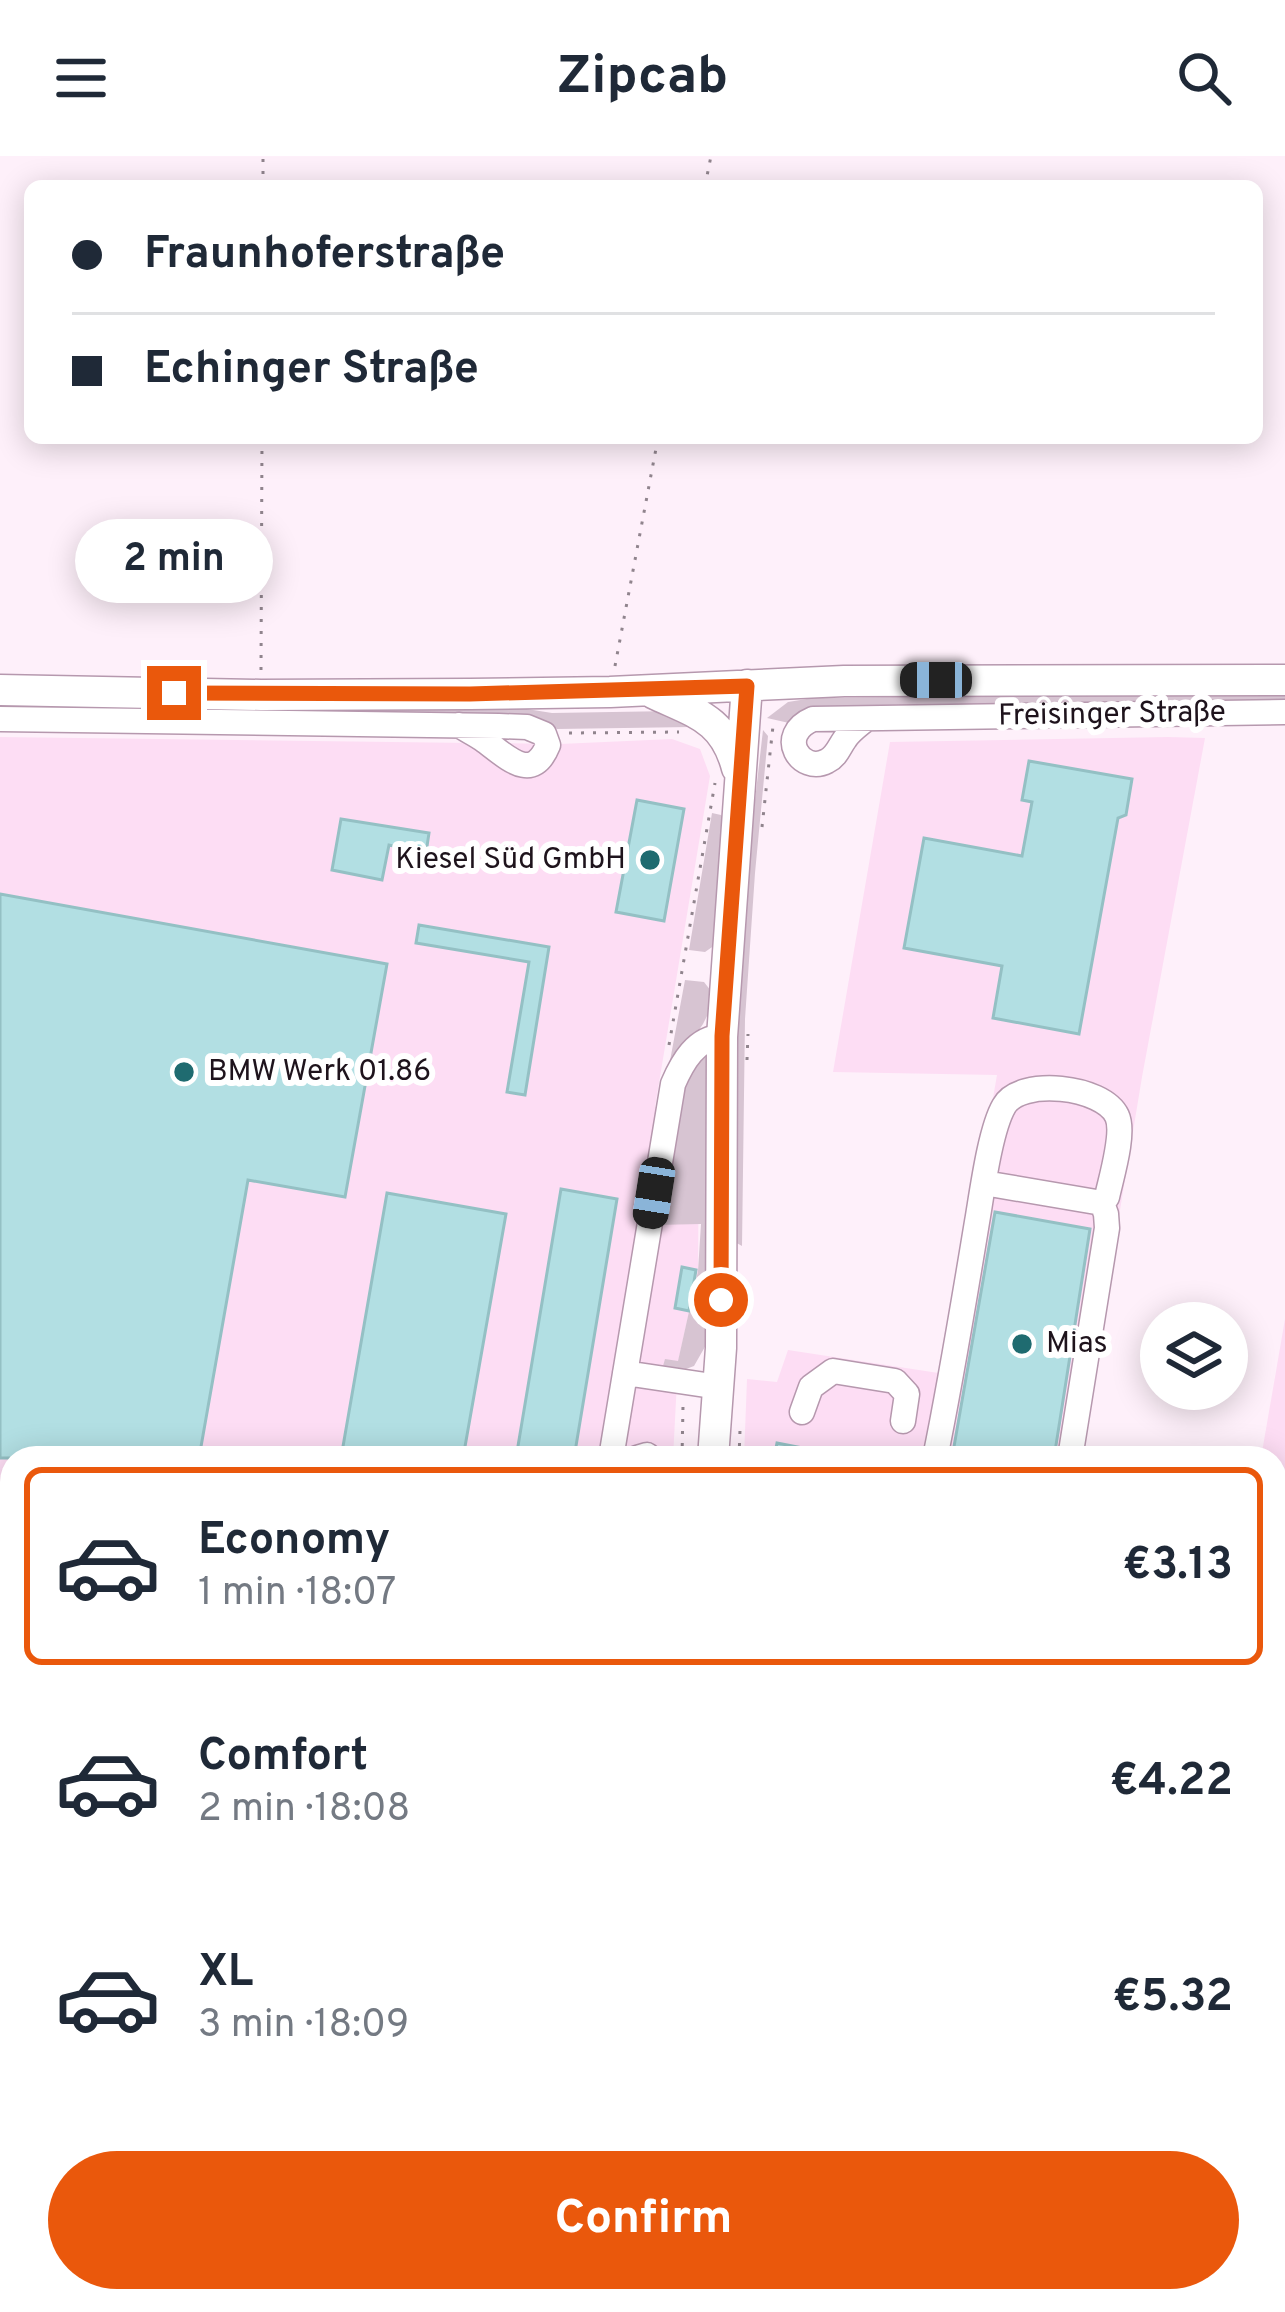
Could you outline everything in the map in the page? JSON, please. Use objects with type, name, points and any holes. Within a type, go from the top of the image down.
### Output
[{"type":"main road","points":[[0,690],[610,692],[844,681],[1285,680]]},
{"type":"main road","points":[[728,774],[747,686]]},
{"type":"main road","points":[[647,690],[707,719],[732,749],[728,774],[735,1029],[714,1446]]},
{"type":"street","name":"Freisinger Straße","points":[[866,718],[1285,712]]},
{"type":"street","points":[[0,719],[459,725]]},
{"type":"street","points":[[612,1446],[673,1084],[691,1052],[711,1036],[735,1029]]},
{"type":"street","points":[[937,1446],[984,1183],[1005,1103],[1021,1090],[1085,1092],[1117,1115],[1120,1132],[1102,1203]]},
{"type":"street","points":[[984,1183],[1102,1203]]},
{"type":"street","points":[[1072,1446],[1107,1228],[1102,1203]]},
{"type":"street","points":[[802,1412],[811,1387],[833,1371],[895,1381],[907,1394],[903,1421]]},
{"type":"street","points":[[625,1373],[719,1387]]},
{"type":"path","points":[[261,694],[262,444]]},
{"type":"path","points":[[610,692],[657,444]]},
{"type":"path","points":[[762,827],[773,726]]},
{"type":"path","points":[[670,1042],[728,774]]},
{"type":"path","points":[[735,1029],[747,1067]]},
{"type":"path","points":[[682,1446],[683,1382]]},
{"type":"path","points":[[740,1446],[741,1424]]},
{"type":"shaded area","points":[[1285,692],[1285,703],[805,711],[789,723],[767,718],[788,702],[813,698]]},
{"type":"shaded area","points":[[0,699],[477,701],[552,713],[673,711],[691,727],[557,729],[526,715],[0,710]]},
{"type":"shaded area","points":[[763,730],[768,736],[745,1019],[742,1246],[735,1242],[738,1011]]},
{"type":"shaded area","points":[[0,737],[560,744],[672,739],[700,749],[710,776],[655,1107],[699,1137],[698,1271],[678,1362],[674,1446],[0,1446]]},
{"type":"shaded area","points":[[1205,738],[1081,1446],[744,1446],[747,1379],[777,1382],[788,1350],[945,1374],[997,1075],[833,1072],[890,742]]},
{"type":"shaded area","points":[[712,813],[725,820],[715,945],[705,952],[689,950]]},
{"type":"shaded area","points":[[685,980],[704,982],[711,991],[708,1014],[667,1077]]},
{"type":"shaded area","points":[[706,1054],[706,1345],[694,1366],[686,1369],[663,1366],[665,1359],[678,1361],[698,1271],[701,1224],[656,1225],[684,1083],[692,1066]]},
{"type":"shaded area","points":[[1285,1319],[1285,1446],[1263,1446]]},
{"type":"building","points":[[1029,761],[1132,779],[1126,815],[1118,818],[1079,1034],[993,1018],[1002,966],[904,948],[924,838],[1022,856],[1032,802],[1022,800]]},
{"type":"building","name":"Kiesel Süd GmbH","points":[[637,800],[684,809],[664,921],[616,912]]},
{"type":"building","points":[[341,819],[429,833],[426,853],[389,845],[382,880],[332,870]]},
{"type":"building","name":"BMW Werk 01.86","points":[[0,894],[387,964],[345,1197],[248,1180],[201,1446],[0,1446]]},
{"type":"building","points":[[419,925],[549,947],[525,1095],[507,1092],[529,962],[416,943]]},
{"type":"building","points":[[561,1189],[617,1199],[576,1446],[518,1446]]},
{"type":"building","points":[[387,1193],[506,1214],[465,1446],[343,1446]]},
{"type":"building","name":"Mias","points":[[995,1212],[1090,1229],[1056,1446],[954,1446]]},
{"type":"building","points":[[682,1267],[696,1270],[689,1311],[675,1308]]},
{"type":"place","name":"Kiesel Süd GmbH","points":[[650,860]]},
{"type":"place","name":"BMW Werk 01.86","points":[[184,1072]]},
{"type":"place","name":"Mias","points":[[1022,1344]]},
{"type":"route","points":[[174,693],[470,694],[747,686],[722,1036],[721,1300]]}]
